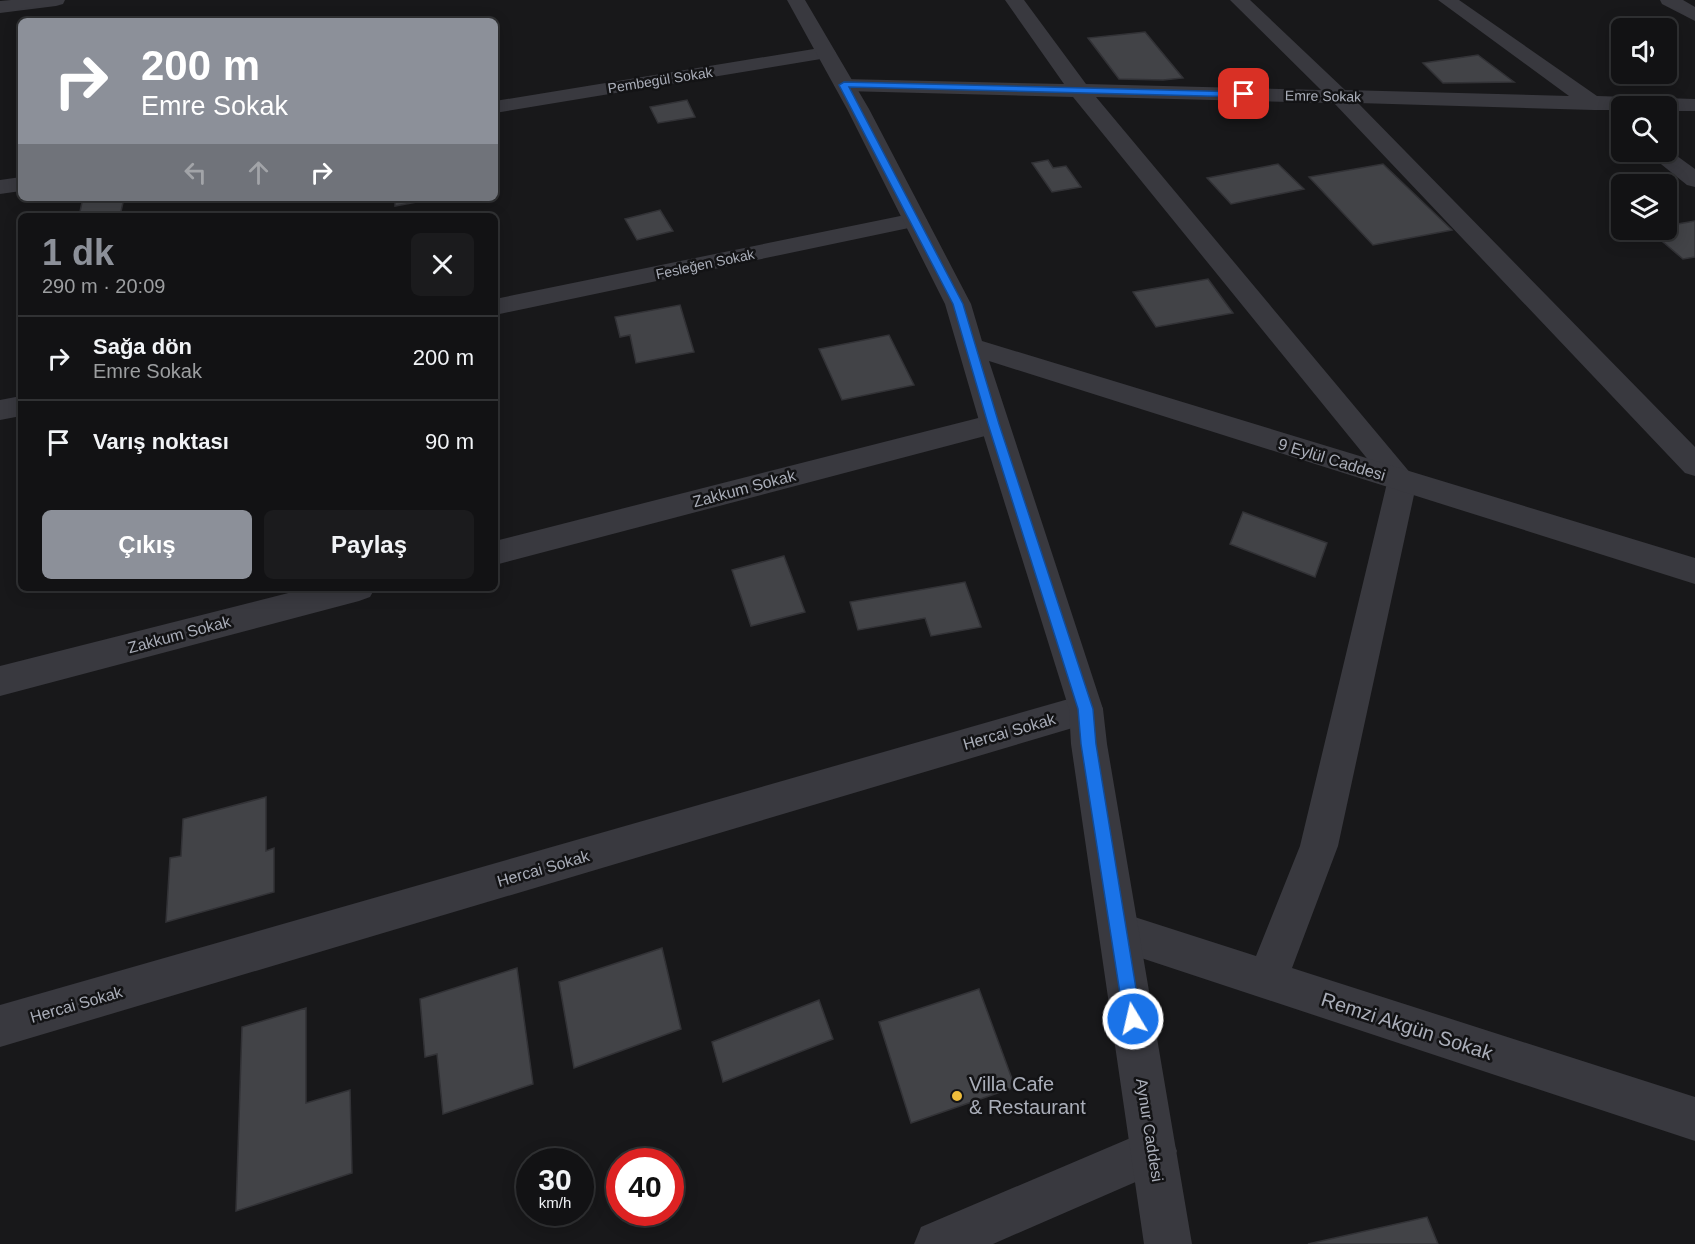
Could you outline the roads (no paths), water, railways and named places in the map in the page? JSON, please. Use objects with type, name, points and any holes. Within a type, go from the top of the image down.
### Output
[{"type":"street","points":[[0,7],[56,0]]},
{"type":"street","name":"Aynur Caddesi","points":[[796,0],[844,85],[958,304],[994,424],[1086,709],[1089,744],[1168,1244]]},
{"type":"street","points":[[1014,0],[1079,90],[1402,481],[1319,846],[1267,980]]},
{"type":"street","points":[[1239,0],[1339,96],[1695,465]]},
{"type":"street","points":[[1447,0],[1611,117]]},
{"type":"street","points":[[1669,0],[1695,15]]},
{"type":"street","name":"Pembegül Sokak","points":[[498,107],[826,53]]},
{"type":"street","name":"Emre Sokak","points":[[844,85],[1695,105]]},
{"type":"street","points":[[1671,162],[1695,180]]},
{"type":"street","points":[[0,187],[18,184]]},
{"type":"street","name":"Fesleğen Sokak","points":[[498,307],[915,220]]},
{"type":"street","name":"9 Eylül Caddesi","points":[[970,345],[1695,572]]},
{"type":"street","points":[[0,410],[18,407]]},
{"type":"street","name":"Zakkum Sokak","points":[[498,552],[994,424]]},
{"type":"street","name":"Zakkum Sokak","points":[[0,681],[347,591]]},
{"type":"street","name":"Hercai Sokak","points":[[0,1026],[1086,709]]},
{"type":"street","name":"Remzi Akgün Sokak","points":[[1119,932],[1695,1119]]},
{"type":"street","points":[[938,1244],[1154,1151]]},
{"type":"place","name":"Villa Cafe & Restaurant","points":[[957,1096]]}]
